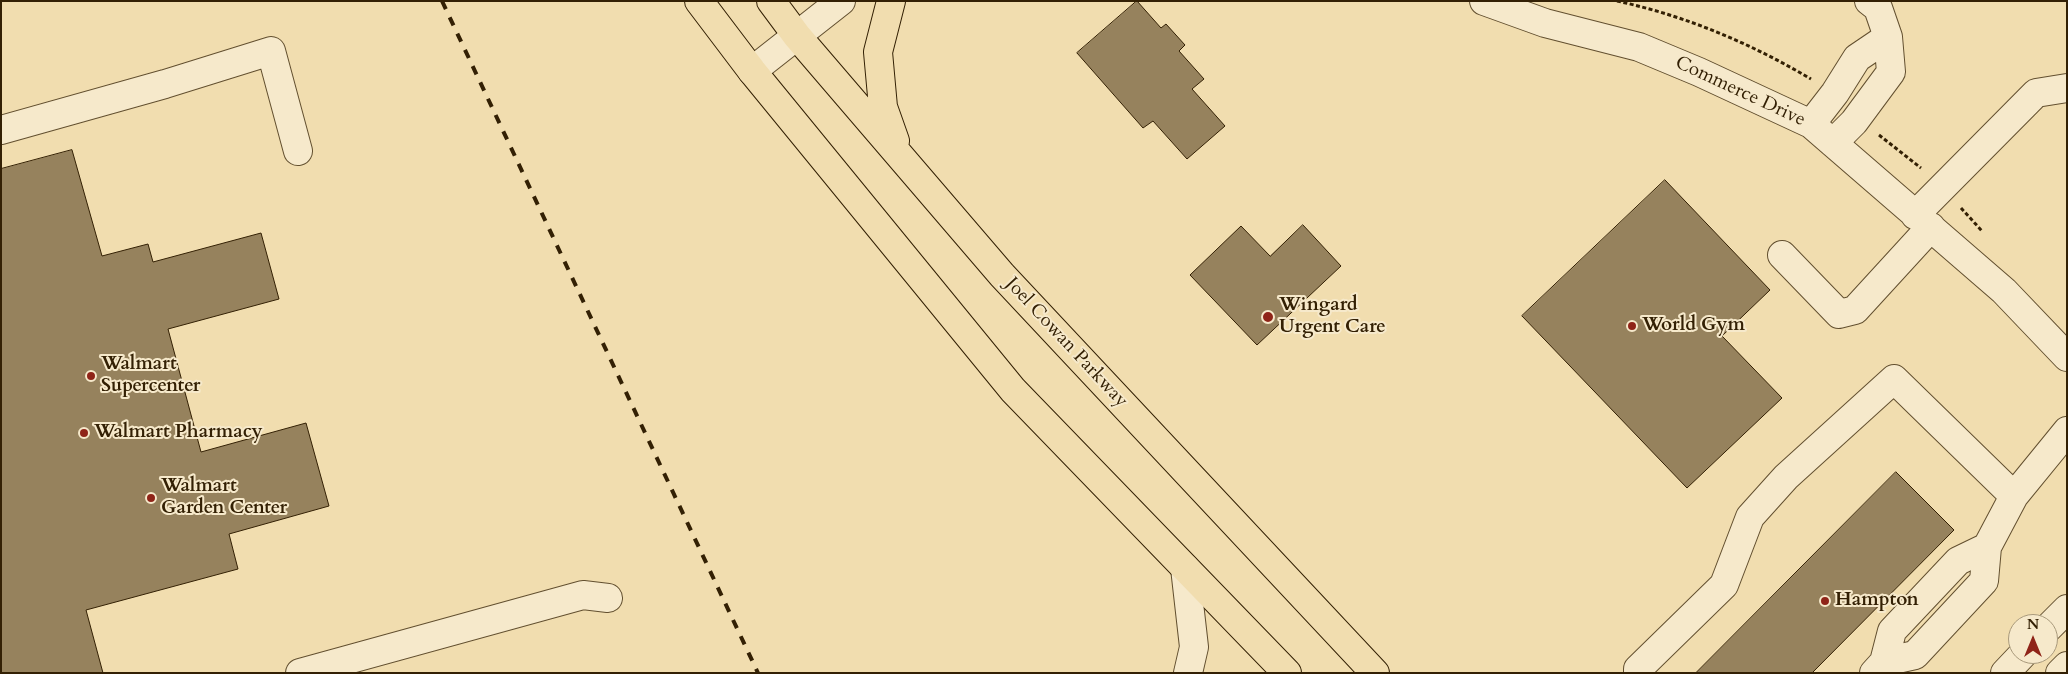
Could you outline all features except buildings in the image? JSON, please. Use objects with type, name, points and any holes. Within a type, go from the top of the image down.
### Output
[{"type":"main road","points":[[699,1],[752,71],[1013,390],[1287,673]]},
{"type":"main road","name":"Joel Cowan Parkway","points":[[770,1],[797,36],[1002,275],[1376,673]]},
{"type":"main road","points":[[891,1],[878,52],[883,107],[901,157]]},
{"type":"street","points":[[752,71],[842,1]]},
{"type":"street","name":"Commerce Drive","points":[[1484,1],[1545,22],[1639,47],[1699,72],[1811,124],[2004,291],[2067,356]]},
{"type":"street","points":[[1833,143],[1854,122],[1891,72],[1888,37],[1878,8],[1869,1]]},
{"type":"street","points":[[1811,124],[1835,93],[1857,58],[1888,37]]},
{"type":"street","points":[[1,130],[165,84],[271,51],[298,150]]},
{"type":"street","points":[[1782,255],[1839,314],[1855,310],[1923,221],[2036,93],[2067,88]]},
{"type":"street","points":[[1638,673],[1638,670],[1724,585],[1750,517],[1786,477],[1894,379],[2014,496]]},
{"type":"street","points":[[1879,667],[1915,655],[1984,581],[1987,547],[2014,496],[2067,431]]},
{"type":"street","points":[[1185,568],[1194,647],[1188,673]]},
{"type":"street","points":[[300,673],[583,595],[608,598]]},
{"type":"street","points":[[2058,618],[2067,609]]},
{"type":"street","points":[[2060,673],[2067,666]]},
{"type":"railway","points":[[442,1],[758,673]]},
{"type":"place","name":"Wingard Urgent Care","points":[[1268,317]]},
{"type":"place","name":"World Gym","points":[[1632,326]]},
{"type":"place","name":"Walmart Supercenter","points":[[91,376]]},
{"type":"place","name":"Walmart Pharmacy","points":[[84,433]]},
{"type":"place","name":"Walmart Garden Center","points":[[151,498]]},
{"type":"place","name":"Hampton","points":[[1825,601]]}]
